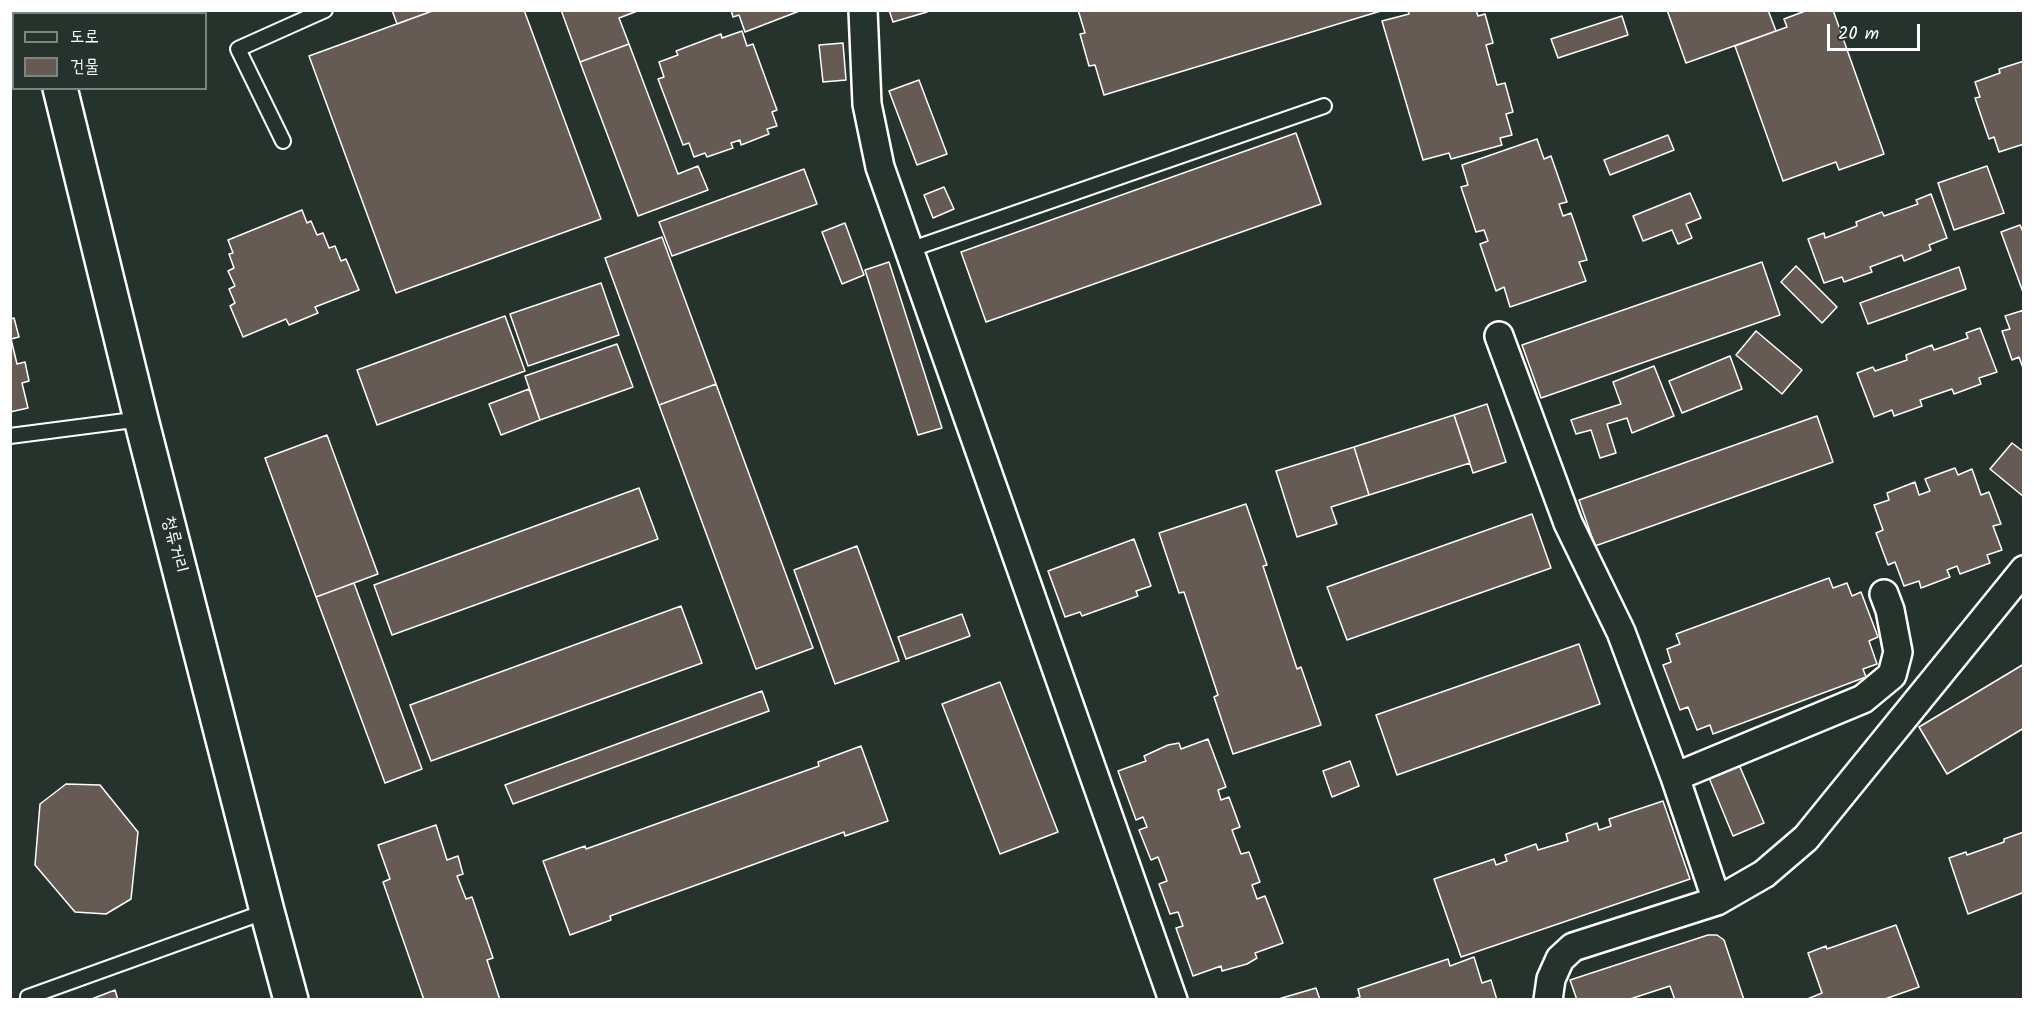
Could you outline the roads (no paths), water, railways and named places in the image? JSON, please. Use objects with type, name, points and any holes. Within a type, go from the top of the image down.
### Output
[{"type":"main road","name":"청류거리","points":[[60,90],[141,419],[291,999]]},
{"type":"street","points":[[863,10],[867,104],[880,166],[1173,999]]},
{"type":"street","points":[[1499,336],[1568,523],[1621,632],[1675,777],[1717,902]]},
{"type":"street","points":[[1548,999],[1551,979],[1560,959],[1573,948],[1717,902],[1764,874],[1806,838],[2024,570]]},
{"type":"street","points":[[1675,777],[1863,699],[1892,675],[1898,652],[1890,610],[1884,594]]},
{"type":"lane","points":[[283,141],[237,49],[325,10]]},
{"type":"lane","points":[[909,250],[1324,106]]},
{"type":"lane","points":[[10,436],[141,419]]},
{"type":"lane","points":[[28,999],[28,997],[267,911]]}]
